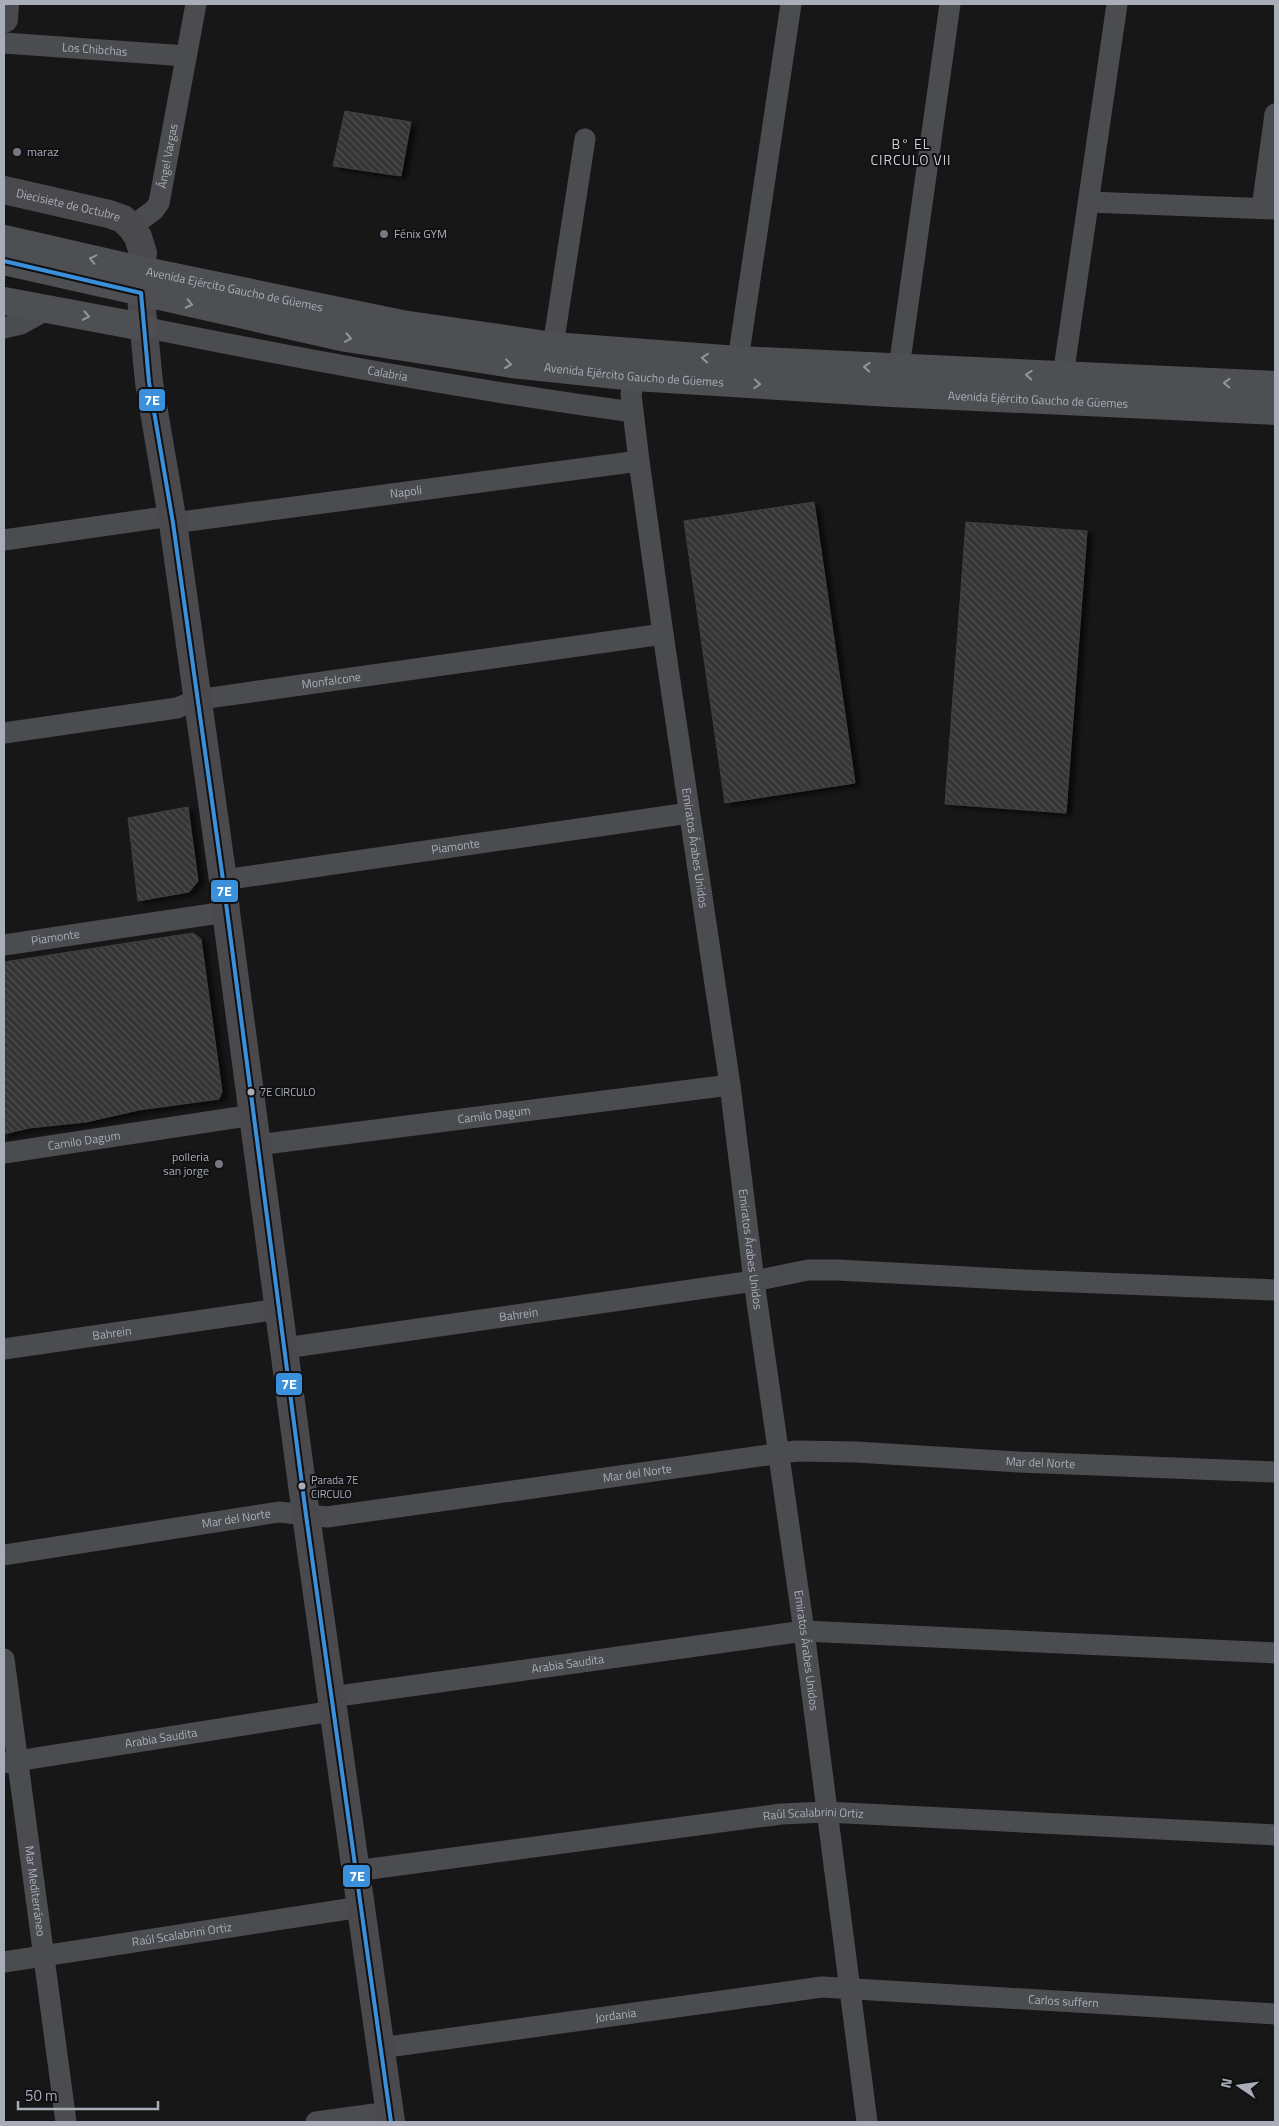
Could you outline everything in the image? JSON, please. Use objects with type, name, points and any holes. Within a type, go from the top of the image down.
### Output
[{"type":"main road","name":"Avenida Ejército Gaucho de Güemes","points":[[4,239],[141,282],[346,338],[512,364],[635,376],[891,392],[1275,411]]},
{"type":"main road","name":"Avenida Ejército Gaucho de Güemes","points":[[4,262],[553,346],[738,360],[1275,385]]},
{"type":"main road","points":[[4,301],[143,327]]},
{"type":"street","points":[[4,19],[5,4]]},
{"type":"street","name":"Ángel Vargas","points":[[130,227],[154,210],[159,203],[196,4]]},
{"type":"street","points":[[738,360],[790,4]]},
{"type":"street","points":[[899,368],[950,4]]},
{"type":"street","points":[[1063,376],[1117,4]]},
{"type":"street","name":"Los Chibchas","points":[[4,43],[186,56]]},
{"type":"street","points":[[1089,202],[1268,208],[1275,114]]},
{"type":"street","points":[[553,346],[584,139]]},
{"type":"street","name":"Diecisiete de Octubre","points":[[4,190],[109,214],[123,219],[130,227]]},
{"type":"street","points":[[130,227],[138,237],[143,253],[141,282],[143,327],[149,382],[172,519],[224,880],[226,912],[306,1515],[390,2117],[316,2122]]},
{"type":"street","points":[[4,328],[21,324],[48,309]]},
{"type":"street","name":"Calabria","points":[[143,327],[312,361],[481,390],[633,412]]},
{"type":"street","name":"Emiratos Árabes Unidos","points":[[635,376],[631,394],[639,461],[662,634],[730,1085],[754,1281],[804,1631],[867,2122]]},
{"type":"street","name":"Napoli","points":[[4,540],[639,461]]},
{"type":"street","name":"Monfalcone","points":[[4,733],[177,708],[197,700],[662,634]]},
{"type":"street","name":"Piamonte","points":[[224,880],[689,813]]},
{"type":"street","name":"Piamonte","points":[[4,945],[226,912]]},
{"type":"street","name":"Camilo Dagum","points":[[258,1145],[730,1085]]},
{"type":"street","name":"Camilo Dagum","points":[[4,1153],[253,1115]]},
{"type":"street","name":"Bahrein","points":[[285,1348],[754,1281],[808,1270],[1275,1290]]},
{"type":"street","name":"Bahrein","points":[[4,1349],[279,1309]]},
{"type":"street","name":"Mar del Norte","points":[[4,1555],[279,1512],[327,1517],[778,1452],[856,1452],[1019,1462],[1275,1472]]},
{"type":"street","name":"Arabia Saudita","points":[[10,1762],[332,1704],[804,1631],[1275,1653]]},
{"type":"street","name":"Mar Mediterráneo","points":[[4,1660],[10,1762],[45,1955],[66,2122]]},
{"type":"street","name":"Raúl Scalabrini Ortiz","points":[[355,1871],[781,1814],[826,1812],[1275,1835]]},
{"type":"street","name":"Raúl Scalabrini Ortiz","points":[[4,1962],[361,1907]]},
{"type":"street","name":"Jordania","points":[[380,2048],[822,1987],[850,1989]]},
{"type":"street","name":"Carlos suffern","points":[[850,1989],[1275,2014]]},
{"type":"building","name":"Fénix GYM","points":[[345,111],[411,122],[401,176],[333,166]]},
{"type":"building","points":[[814,502],[855,783],[725,803],[684,521]]},
{"type":"building","points":[[966,522],[1087,531],[1066,813],[945,804]]},
{"type":"building","points":[[188,807],[198,881],[189,892],[138,901],[128,818]]},
{"type":"building","points":[[193,933],[201,939],[222,1092],[219,1099],[139,1110],[86,1122],[29,1128],[4,1134],[4,962]]},
{"type":"transit line","name":"7E","points":[[4,261],[141,293],[149,382],[173,523],[223,880],[306,1515],[391,2122]]},
{"type":"place","name":"maraz","points":[[17,152]]},
{"type":"place","name":"Fénix GYM","points":[[384,234]]},
{"type":"place","name":"7E CIRCULO","points":[[251,1092]]},
{"type":"place","name":"polleria san jorge","points":[[219,1164]]},
{"type":"place","name":"Parada 7E CIRCULO","points":[[302,1486]]},
{"type":"district","name":"B° EL CIRCULO VII","points":[[911,152]]}]
